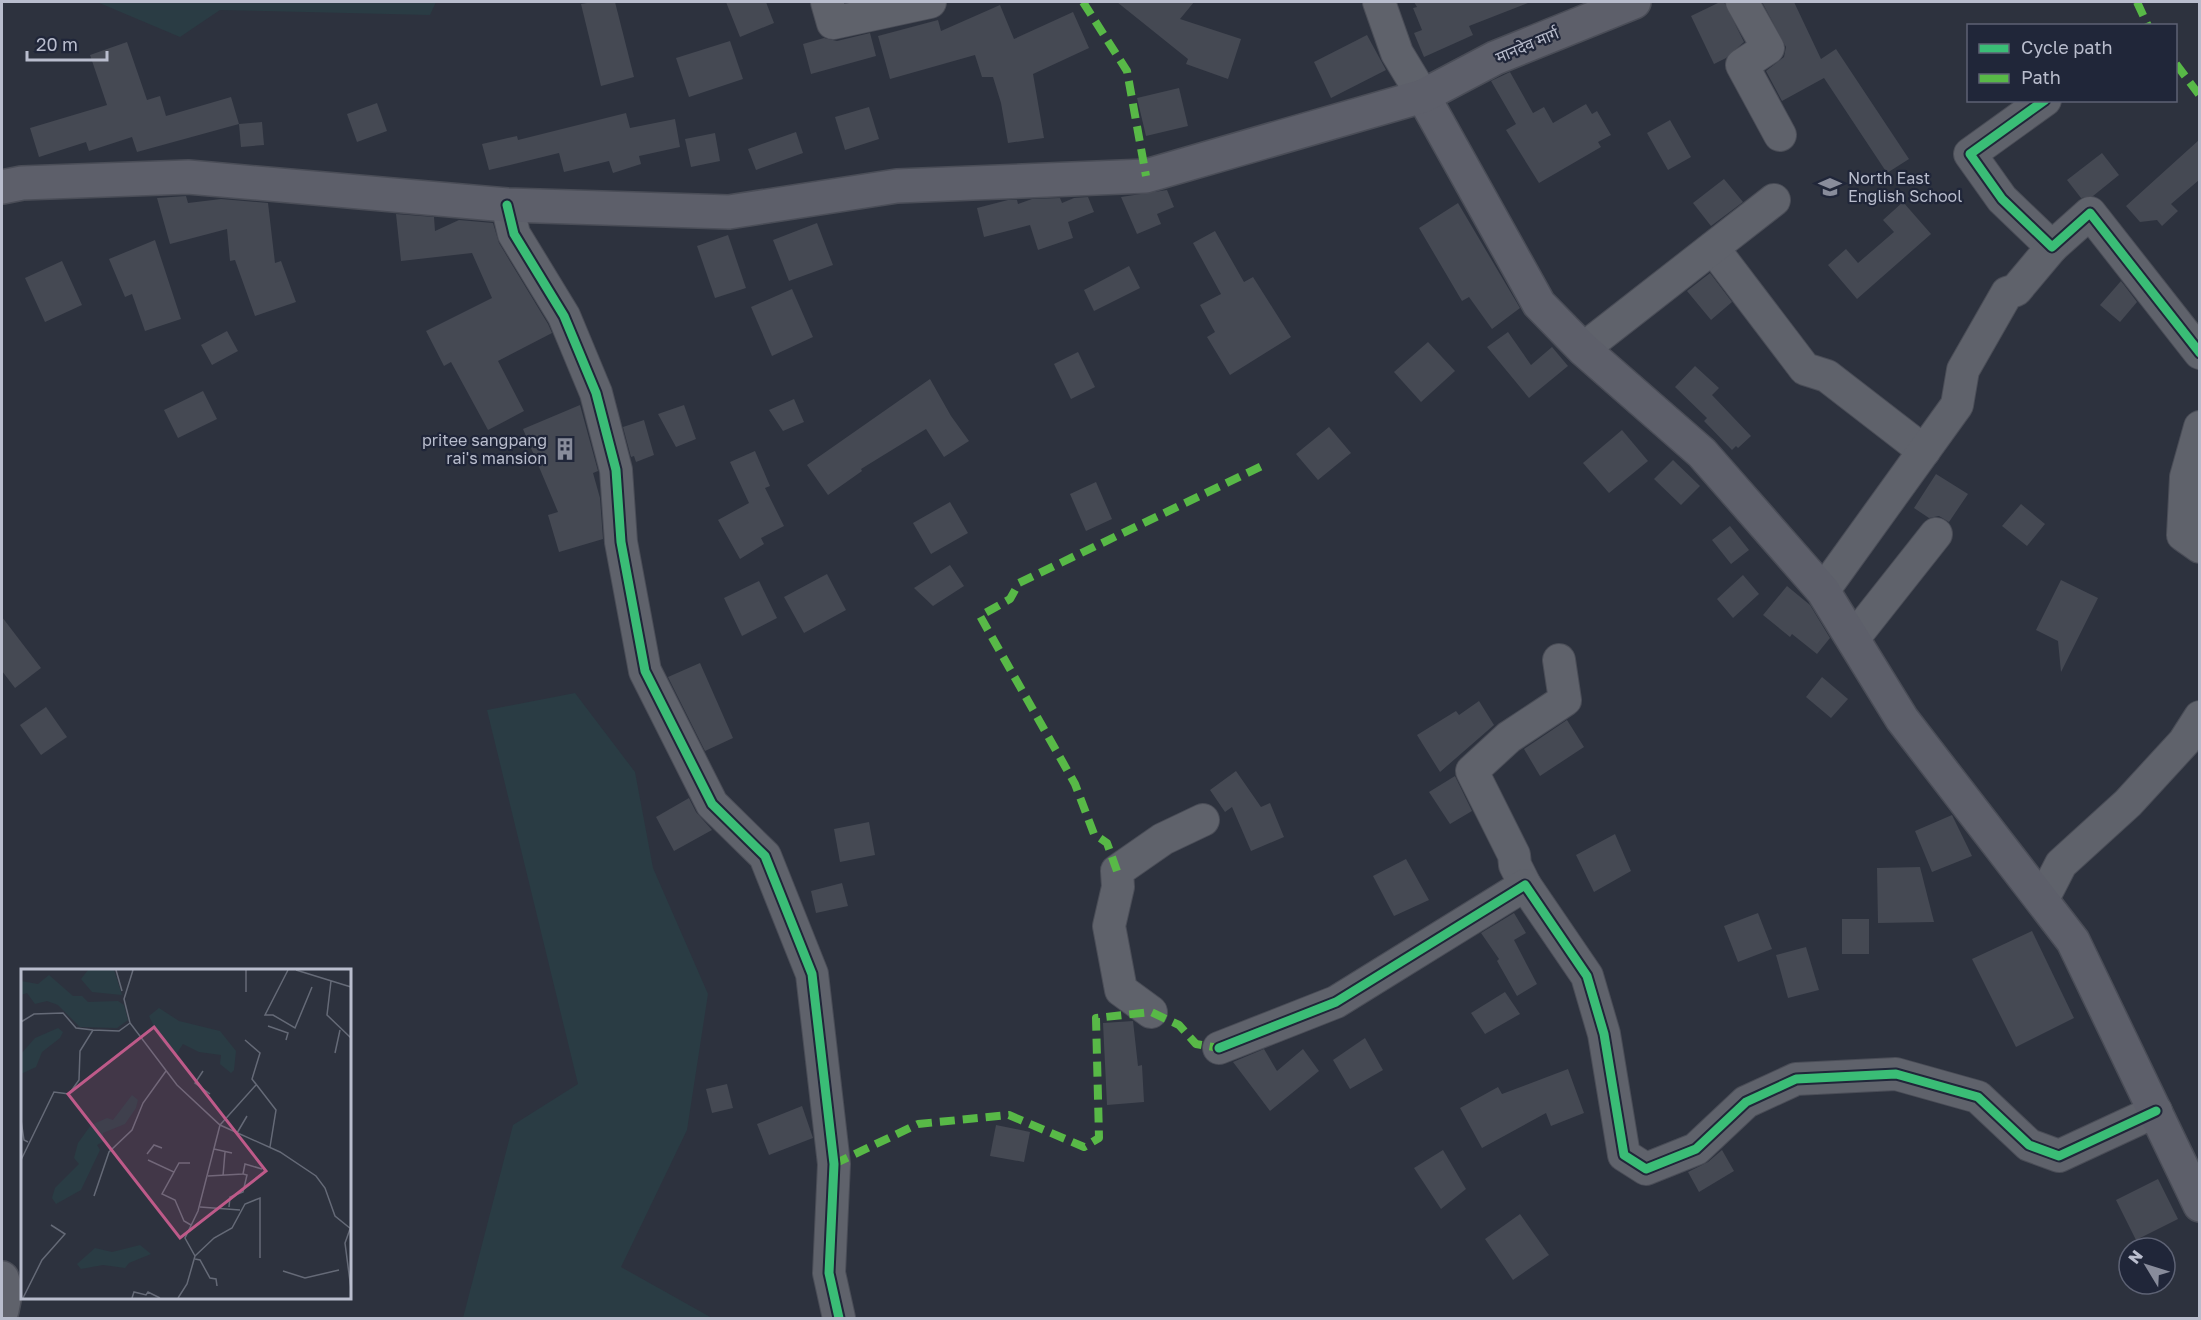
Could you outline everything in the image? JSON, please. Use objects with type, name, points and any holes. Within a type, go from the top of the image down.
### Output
[{"type":"main road","name":"मानदेव मार्ग","points":[[2,187],[22,183],[188,177],[507,205],[729,212],[897,186],[1146,176],[1423,96],[1495,58],[1627,3]]},
{"type":"main road","points":[[1423,96],[1539,304],[1583,349],[1702,453],[1823,591],[1902,719],[2043,899],[2073,941],[2199,1205]]},
{"type":"street","points":[[827,2],[833,23],[930,2]]},
{"type":"street","points":[[1379,2],[1397,53],[1423,96]]},
{"type":"street","points":[[1742,2],[1768,48],[1742,64],[1780,135]]},
{"type":"street","points":[[2042,102],[1970,154],[2002,199],[2052,247]]},
{"type":"street","points":[[1583,349],[1774,200]]},
{"type":"street","points":[[507,205],[514,234],[564,316],[596,393],[616,470],[621,542],[645,671],[712,804],[765,856],[812,974],[834,1164],[829,1273],[840,1318]]},
{"type":"street","points":[[1823,591],[1957,405],[1963,370],[2007,293],[2016,290],[2052,247],[2090,213],[2199,353]]},
{"type":"street","points":[[1713,248],[1805,369],[1827,376],[1924,452]]},
{"type":"street","points":[[2199,427],[2186,477],[2182,536],[2199,547]]},
{"type":"street","points":[[1853,639],[1936,534]]},
{"type":"street","points":[[1559,660],[1565,700],[1509,737],[1472,771],[1514,855],[1515,865],[1525,885],[1587,976],[1604,1034],[1624,1155],[1646,1169],[1696,1149],[1746,1102],[1796,1078],[1896,1074],[1978,1097],[2030,1145],[2059,1156],[2156,1111]]},
{"type":"street","points":[[2043,899],[2061,864],[2128,803],[2184,742],[2199,717]]},
{"type":"street","points":[[1151,1012],[1121,990],[1110,926],[1118,887],[1117,871],[1163,839],[1203,820]]},
{"type":"street","points":[[1219,1048],[1336,1002],[1525,885]]},
{"type":"street","points":[[2,1278],[6,1290],[2,1310]]},
{"type":"shaded area","points":[[97,2],[436,2],[430,15],[220,10],[180,37]]},
{"type":"shaded area","points":[[575,693],[635,772],[653,868],[708,994],[687,1130],[621,1267],[712,1318],[463,1318],[513,1125],[578,1084],[487,710]]},
{"type":"building","points":[[615,2],[634,77],[601,86],[581,4]]},
{"type":"building","points":[[726,2],[766,2],[774,23],[740,37]]},
{"type":"building","points":[[1117,2],[1194,2],[1180,19],[1241,39],[1228,79],[1186,64],[1188,59]]},
{"type":"building","points":[[1414,2],[1528,3],[1469,26],[1473,35],[1424,57],[1414,33],[1422,30],[1413,8],[1417,7]]},
{"type":"building","points":[[1724,2],[1744,42],[1726,58],[1714,64],[1691,16]]},
{"type":"building","points":[[1762,2],[1794,2],[1821,59],[1836,49],[1909,159],[1887,173],[1824,78],[1782,101],[1766,71],[1784,57],[1786,47]]},
{"type":"building","points":[[1000,5],[1014,39],[1073,12],[1089,48],[1033,74],[1044,138],[1008,143],[1001,103],[993,77],[982,77],[975,55],[890,79],[878,36],[938,20],[941,31]]},
{"type":"building","points":[[870,33],[876,56],[811,74],[803,44],[824,38],[837,41]]},
{"type":"building","points":[[1367,35],[1386,70],[1331,98],[1314,62]]},
{"type":"building","points":[[730,41],[743,79],[689,97],[676,58]]},
{"type":"building","points":[[127,42],[147,100],[160,96],[166,116],[231,97],[239,124],[137,152],[132,137],[89,151],[86,142],[39,157],[30,128],[107,105],[90,55]]},
{"type":"building","points":[[1510,72],[1533,113],[1544,107],[1553,123],[1586,104],[1592,114],[1597,111],[1611,135],[1598,142],[1601,147],[1539,183],[1506,130],[1516,124],[1491,81]]},
{"type":"building","points":[[1179,88],[1188,126],[1146,136],[1137,98]]},
{"type":"building","points":[[377,103],[387,131],[357,142],[347,114]]},
{"type":"building","points":[[869,107],[879,139],[845,150],[835,117]]},
{"type":"building","points":[[626,113],[630,128],[675,119],[680,147],[639,156],[641,164],[613,173],[609,161],[564,172],[559,153],[489,170],[482,144],[517,136],[518,140]]},
{"type":"building","points":[[1670,120],[1691,157],[1668,170],[1647,133]]},
{"type":"building","points":[[262,122],[264,145],[241,147],[239,124]]},
{"type":"building","points":[[796,132],[803,153],[756,170],[748,149]]},
{"type":"building","points":[[715,133],[720,161],[691,167],[685,139]]},
{"type":"building","points":[[2199,140],[2199,180],[2171,204],[2178,211],[2162,226],[2157,220],[2140,222],[2126,206]]},
{"type":"building","points":[[2102,153],[2119,175],[2093,196],[2081,198],[2067,180]]},
{"type":"building","points":[[1724,179],[1743,202],[1711,226],[1693,203]]},
{"type":"building","points":[[1167,190],[1174,207],[1157,214],[1161,224],[1137,234],[1121,197]]},
{"type":"building","points":[[186,196],[188,203],[221,199],[268,203],[275,263],[281,261],[296,302],[255,316],[235,260],[230,261],[227,229],[170,244],[157,198]]},
{"type":"building","points":[[1088,197],[1094,212],[1068,222],[1073,238],[1038,250],[1030,225],[984,237],[977,208],[1008,200],[1017,200],[1018,204],[1032,199],[1060,198],[1062,203],[1074,198]]},
{"type":"building","points":[[1903,202],[1931,234],[1857,299],[1828,265],[1846,249],[1858,263],[1894,232],[1883,220]]},
{"type":"building","points":[[1458,203],[1520,308],[1492,329],[1469,297],[1462,301],[1419,228]]},
{"type":"building","points":[[396,214],[434,217],[435,231],[459,220],[493,223],[499,243],[552,333],[498,361],[524,411],[488,430],[451,362],[444,366],[426,331],[492,298],[472,253],[401,261]]},
{"type":"building","points":[[817,223],[833,265],[789,281],[773,240]]},
{"type":"building","points":[[1215,231],[1244,282],[1253,277],[1291,337],[1230,375],[1207,337],[1215,332],[1200,305],[1221,294],[1193,243]]},
{"type":"building","points":[[728,235],[746,288],[715,298],[697,246]]},
{"type":"building","points":[[155,240],[181,319],[145,331],[132,294],[125,297],[109,259]]},
{"type":"building","points":[[62,261],[82,305],[45,322],[25,278]]},
{"type":"building","points":[[1129,266],[1140,288],[1094,311],[1084,290]]},
{"type":"building","points":[[1710,273],[1732,302],[1711,320],[1687,291]]},
{"type":"building","points":[[2121,281],[2137,302],[2120,322],[2100,305]]},
{"type":"building","points":[[792,289],[813,337],[772,356],[751,307]]},
{"type":"building","points":[[227,331],[238,351],[212,365],[201,345]]},
{"type":"building","points":[[1508,332],[1531,365],[1552,347],[1568,366],[1529,398],[1487,347]]},
{"type":"building","points":[[1428,342],[1455,371],[1421,402],[1394,372]]},
{"type":"building","points":[[1078,352],[1095,387],[1071,399],[1054,364]]},
{"type":"building","points":[[1695,366],[1719,388],[1712,395],[1751,436],[1738,448],[1736,446],[1732,450],[1704,421],[1707,418],[1675,387]]},
{"type":"building","points":[[930,379],[951,416],[969,441],[944,457],[926,429],[861,469],[862,471],[828,495],[807,465]]},
{"type":"building","points":[[203,391],[217,419],[178,438],[164,410]]},
{"type":"building","points":[[794,399],[804,422],[783,431],[769,410]]},
{"type":"building","points":[[580,405],[598,471],[593,473],[600,498],[603,539],[559,552],[548,515],[558,512],[523,429]]},
{"type":"building","points":[[684,405],[696,439],[676,447],[658,414]]},
{"type":"building","points":[[644,420],[654,455],[636,462],[634,456],[631,457],[623,427]]},
{"type":"building","points":[[1329,427],[1351,453],[1318,480],[1296,454]]},
{"type":"building","points":[[1622,430],[1648,461],[1609,493],[1583,463]]},
{"type":"building","points":[[755,451],[770,486],[765,488],[784,526],[761,538],[764,544],[740,559],[718,520],[749,503],[730,462]]},
{"type":"building","points":[[1673,460],[1700,486],[1681,505],[1654,479]]},
{"type":"building","points":[[1936,474],[1968,494],[1949,522],[1939,516],[1929,518],[1914,508]]},
{"type":"building","points":[[1096,482],[1112,519],[1086,531],[1070,494]]},
{"type":"building","points":[[950,502],[968,533],[931,554],[913,523]]},
{"type":"building","points":[[2021,504],[2045,524],[2027,546],[2002,526]]},
{"type":"building","points":[[1730,526],[1749,550],[1731,564],[1712,540]]},
{"type":"building","points":[[950,565],[964,586],[933,606],[914,588]]},
{"type":"building","points":[[827,574],[846,610],[804,633],[784,597]]},
{"type":"building","points":[[1743,575],[1759,594],[1733,618],[1717,599]]},
{"type":"building","points":[[2061,580],[2098,598],[2061,672],[2058,641],[2036,630]]},
{"type":"building","points":[[759,581],[777,618],[742,636],[724,598]]},
{"type":"building","points":[[1787,586],[1810,605],[1830,638],[1817,654],[1792,634],[1790,637],[1763,615]]},
{"type":"building","points":[[2,617],[41,668],[15,688],[2,671]]},
{"type":"building","points":[[700,663],[733,738],[705,751],[668,677]]},
{"type":"building","points":[[1822,677],[1848,699],[1831,718],[1806,697]]},
{"type":"building","points":[[1479,701],[1494,725],[1440,772],[1417,735],[1456,711],[1459,715]]},
{"type":"building","points":[[46,707],[67,737],[41,755],[20,725]]},
{"type":"building","points":[[1567,720],[1584,747],[1540,776],[1524,749]]},
{"type":"building","points":[[1236,771],[1261,807],[1270,803],[1284,837],[1251,851],[1232,807],[1225,812],[1210,790]]},
{"type":"building","points":[[1455,776],[1472,811],[1450,824],[1429,792]]},
{"type":"building","points":[[689,798],[696,812],[712,830],[674,851],[656,817]]},
{"type":"building","points":[[1952,815],[1972,856],[1932,872],[1915,831]]},
{"type":"building","points":[[869,822],[875,855],[840,862],[834,829]]},
{"type":"building","points":[[1615,834],[1631,871],[1594,892],[1576,855]]},
{"type":"building","points":[[1406,859],[1429,900],[1394,916],[1373,876]]},
{"type":"building","points":[[1920,867],[1934,922],[1878,923],[1877,868]]},
{"type":"building","points":[[842,883],[848,906],[816,913],[811,891]]},
{"type":"building","points":[[1514,913],[1526,933],[1514,940],[1537,984],[1517,996],[1497,961],[1499,959],[1481,933]]},
{"type":"building","points":[[1758,913],[1772,949],[1738,962],[1724,926]]},
{"type":"building","points":[[1842,919],[1869,919],[1869,954],[1842,954]]},
{"type":"building","points":[[2032,931],[2074,1018],[2016,1047],[1972,959]]},
{"type":"building","points":[[1806,947],[1819,990],[1788,998],[1776,955]]},
{"type":"building","points":[[1505,992],[1520,1014],[1485,1034],[1471,1013]]},
{"type":"building","points":[[1133,1021],[1138,1066],[1142,1065],[1144,1102],[1107,1105],[1103,1023]]},
{"type":"building","points":[[1365,1038],[1383,1070],[1350,1089],[1333,1060]]},
{"type":"building","points":[[1264,1049],[1277,1071],[1303,1049],[1319,1071],[1270,1111],[1233,1062]]},
{"type":"building","points":[[1568,1069],[1584,1113],[1551,1126],[1546,1113],[1482,1148],[1460,1108],[1498,1087],[1502,1094]]},
{"type":"building","points":[[727,1084],[733,1108],[712,1113],[706,1089]]},
{"type":"building","points":[[802,1106],[813,1138],[769,1155],[757,1124]]},
{"type":"building","points":[[996,1125],[1030,1132],[1024,1162],[990,1156]]},
{"type":"building","points":[[1443,1150],[1466,1189],[1441,1209],[1414,1168]]},
{"type":"building","points":[[1722,1150],[1734,1171],[1699,1192],[1688,1172],[1708,1162]]},
{"type":"building","points":[[2158,1179],[2178,1219],[2144,1236],[2134,1236],[2116,1200]]},
{"type":"building","points":[[1520,1214],[1549,1255],[1513,1280],[1485,1239]]},
{"type":"marked path","points":[[1083,2],[1127,71],[1146,176]]},
{"type":"marked path","points":[[2137,2],[2147,24]]},
{"type":"marked path","points":[[2177,65],[2200,96]]},
{"type":"marked path","points":[[1117,871],[1107,843],[1094,834],[1075,784],[980,616],[1010,599],[1019,583],[1264,465]]},
{"type":"marked path","points":[[834,1164],[918,1124],[1009,1115],[1084,1147],[1099,1138],[1096,1018],[1151,1012],[1179,1025],[1196,1044],[1219,1048]]},
{"type":"cycle path","points":[[2042,102],[1970,154],[2002,199],[2052,247],[2090,213],[2200,353]]},
{"type":"cycle path","points":[[507,205],[514,234],[564,316],[596,393],[616,470],[621,542],[645,671],[712,804],[765,856],[812,974],[834,1164],[829,1273],[839,1318]]},
{"type":"cycle path","points":[[1219,1048],[1336,1002],[1525,885],[1587,976],[1604,1034],[1624,1155],[1646,1169],[1696,1149],[1746,1102],[1796,1079],[1896,1074],[1978,1097],[2029,1145],[2059,1156],[2156,1111]]},
{"type":"place","name":"North East English School","points":[[1830,187]]},
{"type":"place","name":"pritee sangpang rai's mansion","points":[[565,449]]}]
